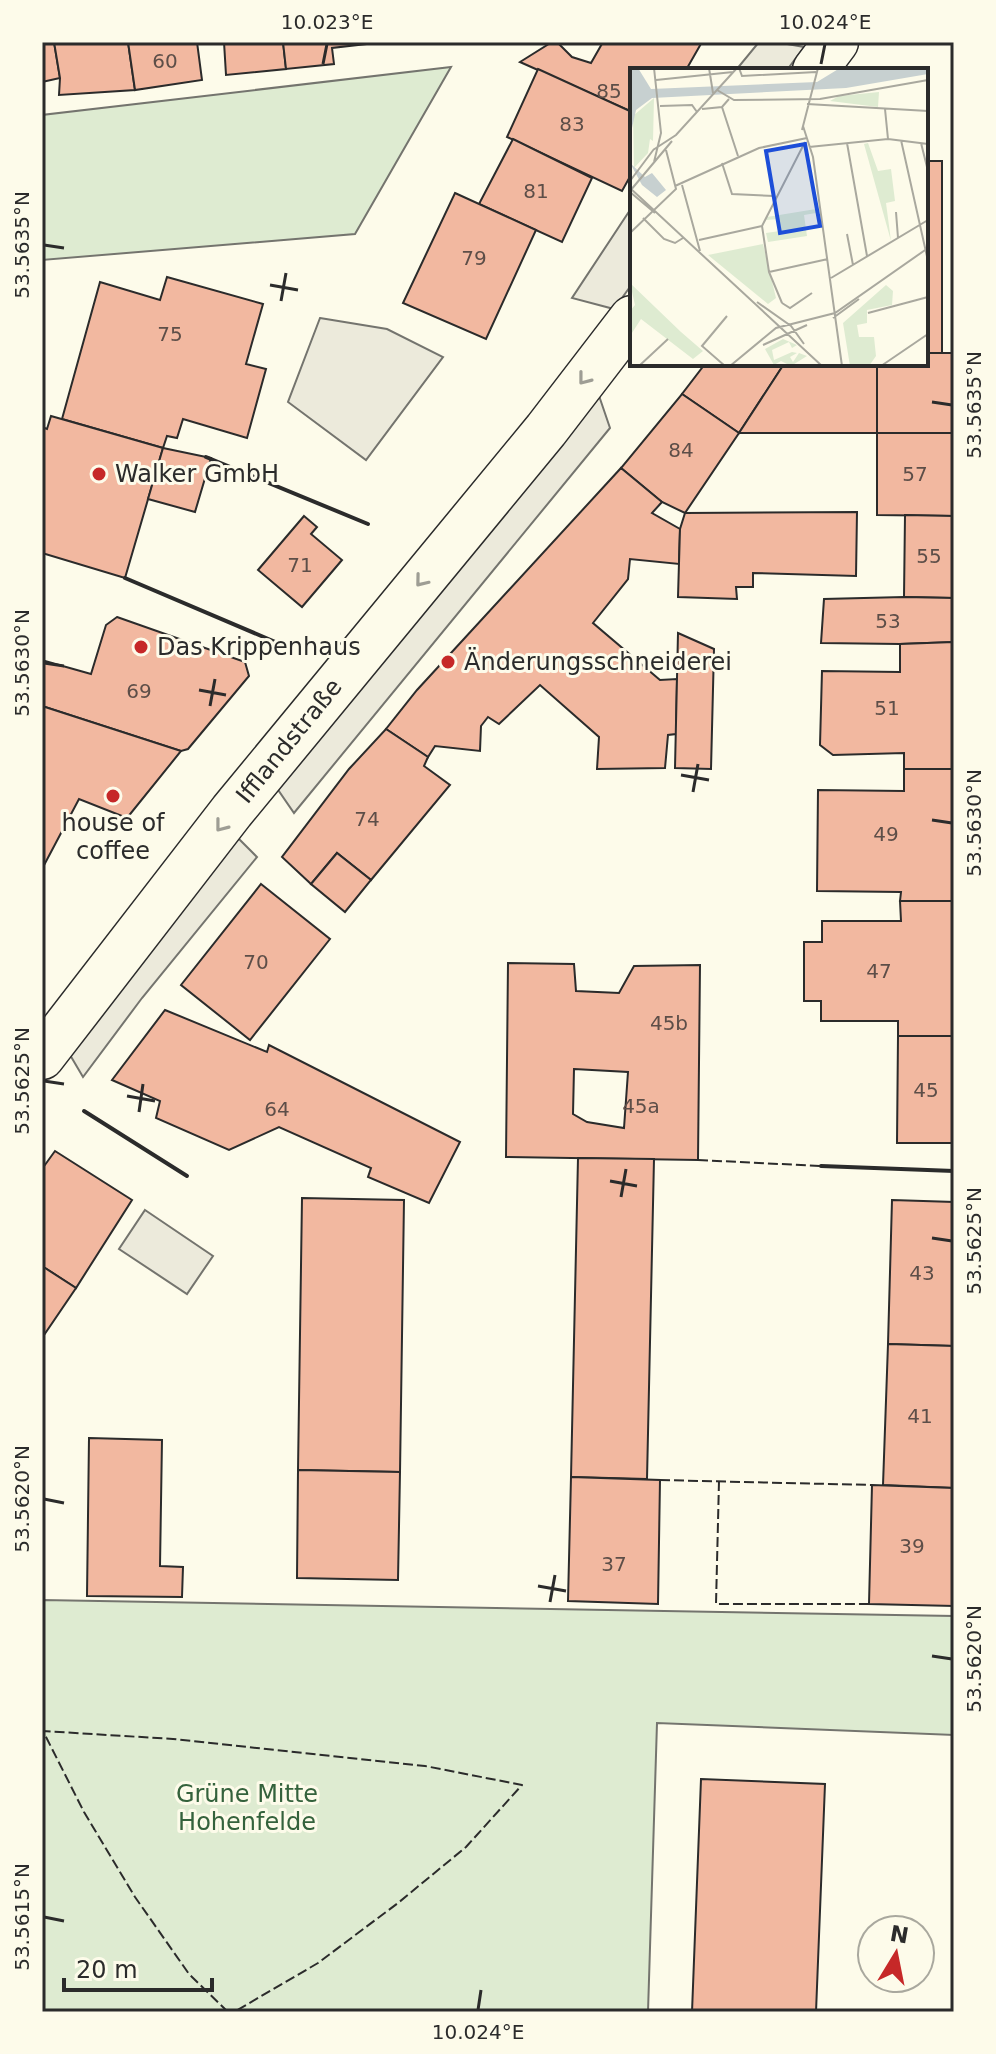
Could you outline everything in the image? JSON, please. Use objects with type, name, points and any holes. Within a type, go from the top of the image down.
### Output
[{"type":"street","points":[[816,68],[836,42]]},
{"type":"street","name":"Ifflandstraße","points":[[42,1057],[232,811],[546,430],[630,321]]},
{"type":"green space","points":[[451,67],[355,234],[42,260],[42,115]]},
{"type":"green space","name":"Grüne Mitte Hohenfelde","points":[[42,1600],[954,1616],[954,1735],[657,1723],[648,2012],[42,2012]]},
{"type":"shaded area","points":[[759,42],[804,47],[788,68],[738,68]]},
{"type":"shaded area","points":[[630,210],[630,287],[614,309],[572,298]]},
{"type":"shaded area","points":[[320,318],[387,329],[443,357],[366,460],[288,402]]},
{"type":"shaded area","points":[[595,384],[610,428],[294,813],[272,781]]},
{"type":"shaded area","points":[[231,831],[257,857],[142,998],[83,1077],[63,1043]]},
{"type":"shaded area","points":[[145,1210],[213,1256],[187,1294],[119,1249]]},
{"type":"building","points":[[42,42],[54,42],[60,78],[42,82]]},
{"type":"building","points":[[54,42],[128,42],[135,90],[59,95],[60,78]]},
{"type":"building","points":[[128,42],[197,42],[202,80],[135,90]]},
{"type":"building","points":[[224,42],[283,42],[286,69],[226,75]]},
{"type":"building","points":[[283,42],[366,44],[332,48],[334,64],[286,69]]},
{"type":"building","points":[[552,42],[557,42],[572,57],[591,63],[603,42],[702,42],[687,68],[630,68],[630,111],[520,62]]},
{"type":"building","points":[[538,69],[630,111],[630,177],[622,191],[507,137]]},
{"type":"building","points":[[513,139],[592,178],[562,242],[479,204]]},
{"type":"building","points":[[928,161],[942,161],[942,353],[928,353]]},
{"type":"building","points":[[455,193],[536,230],[486,339],[403,303]]},
{"type":"building","points":[[167,277],[263,304],[246,364],[266,369],[247,438],[183,419],[177,438],[167,436],[163,448],[62,419],[100,282],[160,300]]},
{"type":"building","points":[[928,353],[954,353],[954,433],[877,433],[877,366],[928,366]]},
{"type":"building","points":[[703,366],[783,366],[739,433],[682,394]]},
{"type":"building","points":[[783,366],[877,366],[877,433],[739,433]]},
{"type":"building","points":[[682,394],[739,433],[685,513],[662,502],[621,468]]},
{"type":"building","name":"Walker GmbH","points":[[51,416],[163,448],[125,578],[42,553],[42,427],[47,429]]},
{"type":"building","points":[[877,433],[954,433],[954,516],[877,515]]},
{"type":"building","points":[[163,448],[211,458],[195,512],[148,499]]},
{"type":"building","points":[[621,468],[662,502],[652,513],[680,529],[679,564],[630,559],[628,579],[593,623],[660,680],[677,679],[676,734],[668,735],[665,768],[597,769],[599,737],[540,685],[499,724],[488,717],[481,726],[480,751],[435,746],[428,757],[386,729],[417,690]]},
{"type":"building","points":[[857,512],[856,576],[753,573],[753,587],[736,587],[737,599],[678,597],[680,529],[685,513]]},
{"type":"building","points":[[905,515],[954,516],[954,598],[904,597]]},
{"type":"building","points":[[304,516],[317,527],[311,534],[342,560],[302,607],[258,570]]},
{"type":"building","points":[[954,598],[954,642],[821,643],[824,599]]},
{"type":"building","points":[[117,617],[245,662],[249,676],[188,749],[181,751],[42,706],[45,661],[91,674],[106,625]]},
{"type":"building","points":[[678,633],[714,649],[711,769],[675,768]]},
{"type":"building","points":[[954,642],[954,769],[904,769],[904,753],[833,755],[820,745],[822,671],[900,672],[900,644]]},
{"type":"building","points":[[42,706],[181,751],[127,818],[79,799],[42,869]]},
{"type":"building","points":[[386,729],[428,757],[424,766],[450,785],[371,880],[337,853],[311,884],[282,857],[349,769]]},
{"type":"building","points":[[904,769],[954,769],[954,901],[900,901],[901,892],[817,891],[818,790],[904,791]]},
{"type":"building","points":[[337,853],[371,880],[345,912],[311,884]]},
{"type":"building","points":[[261,884],[330,939],[250,1040],[181,985]]},
{"type":"building","points":[[900,901],[954,901],[954,1036],[898,1036],[898,1021],[821,1021],[821,1001],[804,1001],[804,942],[822,942],[822,921],[901,921]]},
{"type":"building","points":[[508,963],[574,964],[576,991],[619,993],[634,966],[700,965],[698,1160],[506,1157]],"holes":[[[574,1069],[628,1072],[624,1128],[587,1122],[573,1114]]]},
{"type":"building","points":[[165,1010],[267,1052],[269,1045],[460,1142],[429,1203],[368,1177],[371,1168],[279,1127],[229,1150],[156,1118],[160,1101],[112,1080]]},
{"type":"building","points":[[898,1036],[954,1036],[954,1143],[897,1143]]},
{"type":"building","points":[[55,1151],[132,1200],[76,1288],[42,1266],[42,1169]]},
{"type":"building","points":[[578,1158],[654,1159],[647,1479],[571,1477]]},
{"type":"building","points":[[302,1198],[404,1200],[400,1472],[298,1470]]},
{"type":"building","points":[[892,1200],[954,1202],[954,1346],[888,1344]]},
{"type":"building","points":[[42,1266],[76,1288],[42,1338]]},
{"type":"building","points":[[888,1344],[954,1346],[954,1488],[883,1485]]},
{"type":"building","points":[[89,1438],[162,1440],[160,1566],[183,1567],[182,1597],[87,1596]]},
{"type":"building","points":[[298,1470],[400,1472],[398,1580],[297,1578]]},
{"type":"building","points":[[571,1477],[660,1480],[658,1604],[568,1601]]},
{"type":"building","points":[[872,1485],[954,1488],[954,1606],[869,1604]]},
{"type":"building","points":[[701,1779],[825,1784],[816,2012],[692,2012]]},
{"type":"fence","points":[[698,1160],[821,1166]]},
{"type":"fence","points":[[660,1480],[872,1485]]},
{"type":"fence","points":[[719,1481],[716,1604],[869,1604]]},
{"type":"fence","points":[[228,2012],[189,1974],[135,1897],[84,1812],[43,1731],[173,1739],[425,1766],[522,1785],[466,1847],[398,1903],[318,1963],[234,2012]]},
{"type":"wall","points":[[206,457],[368,524]]},
{"type":"wall","points":[[125,578],[280,644]]},
{"type":"wall","points":[[84,1111],[187,1176]]},
{"type":"wall","points":[[821,1166],[954,1171]]},
{"type":"place","name":"Walker GmbH","points":[[99,474]]},
{"type":"place","name":"Das Krippenhaus","points":[[141,647]]},
{"type":"place","name":"Änderungsschneiderei","points":[[448,662]]},
{"type":"place","name":"house of coffee","points":[[113,796]]}]
